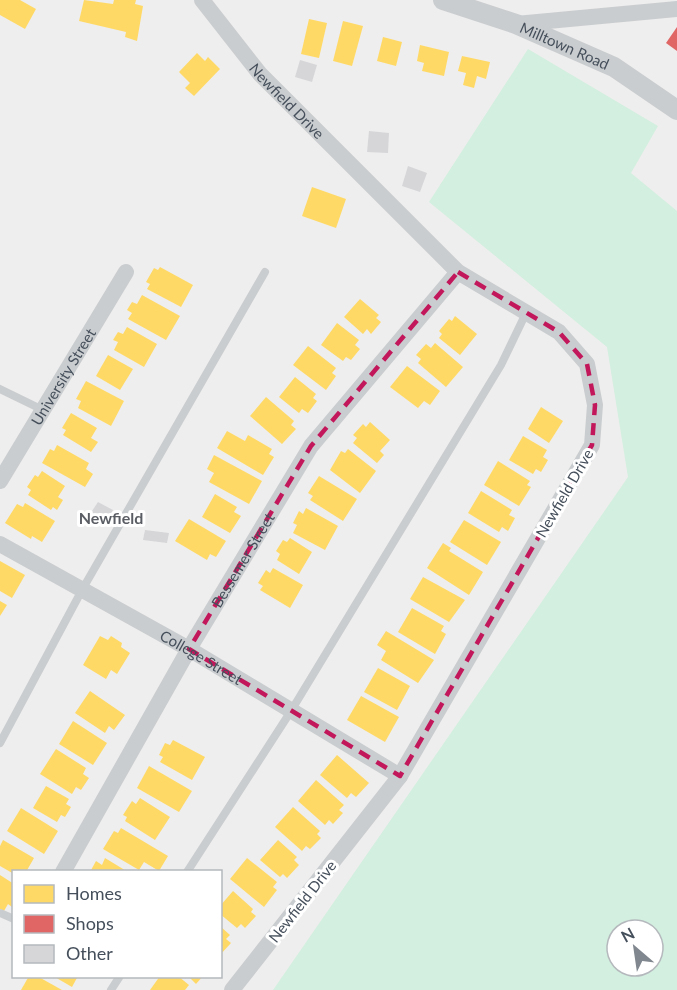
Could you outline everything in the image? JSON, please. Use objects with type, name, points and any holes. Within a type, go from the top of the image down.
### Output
[{"type":"street","name":"Newfield Drive","points":[[202,0],[260,74],[458,272],[559,332],[587,364],[595,405],[592,445],[400,776],[232,990]]},
{"type":"street","name":"Milltown Road","points":[[443,0],[516,24],[614,67],[677,110]]},
{"type":"street","points":[[516,24],[677,9]]},
{"type":"street","name":"University Street","points":[[0,481],[126,272]]},
{"type":"street","name":"Bessemer Street","points":[[64,870],[189,650],[311,446],[458,272]]},
{"type":"street","name":"College Street","points":[[0,544],[189,650],[400,776]]},
{"type":"lane","points":[[0,743],[82,590],[265,272]]},
{"type":"lane","points":[[189,870],[291,711],[501,365],[526,313]]},
{"type":"lane","points":[[0,389],[43,410]]},
{"type":"highlighted area","points":[[458,272],[559,332],[587,364],[595,405],[592,445],[400,776],[189,649],[311,446]]},
{"type":"green space","points":[[528,49],[658,126],[631,173],[677,211],[677,990],[273,990],[628,477],[607,347],[429,202]]},
{"type":"building: Homes","points":[[0,0],[20,0],[36,9],[25,29],[0,15]]},
{"type":"building: Homes","points":[[84,0],[113,4],[114,0],[136,0],[135,4],[143,6],[137,41],[125,37],[126,32],[79,21]]},
{"type":"building: Homes","points":[[309,19],[327,23],[319,58],[301,54]]},
{"type":"building: Homes","points":[[343,21],[363,26],[352,66],[333,61]]},
{"type":"building: Homes","points":[[383,37],[402,42],[396,66],[377,61]]},
{"type":"building: Homes","points":[[420,45],[449,52],[444,76],[422,71],[424,63],[417,61]]},
{"type":"building: Homes","points":[[197,53],[205,61],[208,57],[220,69],[194,96],[185,88],[190,83],[179,72]]},
{"type":"building: Homes","points":[[462,56],[490,62],[486,79],[477,76],[474,88],[463,85],[466,73],[458,71]]},
{"type":"building: Homes","points":[[312,187],[346,199],[336,228],[302,216]]},
{"type":"building: Homes","points":[[160,267],[193,285],[181,307],[147,289],[150,284],[146,282],[154,268],[158,270]]},
{"type":"building: Homes","points":[[142,295],[180,316],[166,340],[128,319],[132,313],[127,310],[132,302],[137,304]]},
{"type":"building: Homes","points":[[360,299],[379,315],[376,318],[381,322],[371,334],[367,329],[363,334],[344,317]]},
{"type":"building: Homes","points":[[455,316],[477,334],[460,355],[439,338],[442,334],[439,331],[449,319],[452,321]]},
{"type":"building: Homes","points":[[337,323],[359,340],[355,345],[360,349],[351,360],[346,357],[343,361],[321,345]]},
{"type":"building: Homes","points":[[127,327],[157,344],[144,367],[114,350],[118,342],[113,340],[118,332],[123,334]]},
{"type":"building: Homes","points":[[435,343],[463,367],[446,387],[418,363],[421,359],[416,355],[426,344],[431,348]]},
{"type":"building: Homes","points":[[308,346],[336,368],[332,373],[336,376],[326,390],[293,365]]},
{"type":"building: Homes","points":[[108,355],[133,369],[120,390],[96,376]]},
{"type":"building: Homes","points":[[407,366],[440,391],[430,405],[424,401],[418,408],[390,387]]},
{"type":"building: Homes","points":[[295,377],[316,394],[313,398],[317,401],[308,413],[302,409],[299,413],[279,397]]},
{"type":"building: Homes","points":[[86,381],[124,401],[111,426],[78,408],[81,401],[76,399]]},
{"type":"building: Homes","points":[[266,397],[294,421],[291,425],[296,429],[282,444],[250,416]]},
{"type":"building: Homes","points":[[541,407],[563,421],[549,443],[528,429]]},
{"type":"building: Homes","points":[[71,413],[97,428],[91,438],[98,442],[91,452],[63,435],[66,430],[62,428]]},
{"type":"building: Homes","points":[[370,422],[390,440],[380,451],[384,455],[377,463],[353,443],[357,438],[353,435],[363,424],[366,427]]},
{"type":"building: Homes","points":[[227,431],[245,441],[248,435],[272,449],[269,454],[274,457],[263,475],[217,448]]},
{"type":"building: Homes","points":[[523,436],[547,450],[543,457],[548,460],[541,472],[536,469],[533,474],[509,460]]},
{"type":"building: Homes","points":[[57,445],[89,463],[86,469],[93,474],[85,487],[42,463],[50,449],[54,451]]},
{"type":"building: Homes","points":[[348,449],[376,471],[360,493],[330,470],[341,451],[345,453]]},
{"type":"building: Homes","points":[[214,455],[262,481],[249,504],[209,482],[214,473],[207,469]]},
{"type":"building: Homes","points":[[498,461],[530,481],[527,485],[531,487],[519,506],[484,485]]},
{"type":"building: Homes","points":[[42,471],[65,486],[58,497],[63,500],[57,510],[53,507],[51,510],[28,495],[31,490],[27,487],[35,475],[38,477]]},
{"type":"building: Homes","points":[[319,476],[357,499],[343,521],[310,500],[313,496],[308,493]]},
{"type":"building: Homes","points":[[481,491],[512,510],[509,515],[515,518],[508,531],[502,527],[499,532],[468,513]]},
{"type":"building: Homes","points":[[215,494],[237,507],[234,512],[241,516],[230,533],[202,517]]},
{"type":"building: Homes","points":[[25,503],[55,521],[42,542],[32,536],[31,539],[5,523],[17,504],[23,507]]},
{"type":"building: Homes","points":[[306,508],[338,526],[325,550],[293,533],[297,525],[293,523],[299,511],[303,514]]},
{"type":"building: Homes","points":[[189,519],[226,541],[216,557],[210,554],[207,560],[175,541]]},
{"type":"building: Homes","points":[[464,520],[501,542],[487,565],[450,542]]},
{"type":"building: Homes","points":[[290,538],[312,552],[299,574],[277,560],[280,554],[276,551],[283,540],[287,542]]},
{"type":"building: Homes","points":[[443,543],[451,548],[449,551],[483,572],[469,595],[427,568]]},
{"type":"building: Homes","points":[[0,561],[25,575],[12,598],[0,591]]},
{"type":"building: Homes","points":[[273,568],[303,585],[290,608],[260,590],[263,586],[258,583],[266,570],[270,573]]},
{"type":"building: Homes","points":[[423,577],[465,600],[449,622],[410,599]]},
{"type":"building: Homes","points":[[0,601],[7,605],[0,616]]},
{"type":"building: Homes","points":[[412,608],[444,626],[441,631],[446,634],[435,654],[398,632]]},
{"type":"building: Homes","points":[[386,631],[434,660],[418,683],[381,660],[386,651],[377,645]]},
{"type":"building: Homes","points":[[100,636],[108,640],[111,636],[122,643],[121,647],[130,653],[117,674],[111,670],[106,679],[83,665]]},
{"type":"building: Homes","points":[[378,668],[410,686],[397,710],[364,692]]},
{"type":"building: Homes","points":[[90,691],[125,715],[114,730],[109,726],[105,733],[75,713]]},
{"type":"building: Homes","points":[[361,696],[399,717],[385,742],[347,720]]},
{"type":"building: Homes","points":[[73,721],[107,743],[93,765],[59,744]]},
{"type":"building: Homes","points":[[173,740],[205,757],[192,780],[160,762],[163,757],[159,755],[165,743],[170,745]]},
{"type":"building: Homes","points":[[56,749],[86,768],[83,774],[89,778],[81,790],[76,787],[72,794],[40,774]]},
{"type":"building: Homes","points":[[337,755],[369,783],[356,797],[351,793],[347,798],[320,775]]},
{"type":"building: Homes","points":[[149,766],[192,791],[179,812],[137,788]]},
{"type":"building: Homes","points":[[316,780],[344,805],[339,810],[343,813],[333,824],[329,820],[325,825],[298,801]]},
{"type":"building: Homes","points":[[46,786],[69,799],[66,804],[71,807],[65,817],[61,815],[57,822],[33,808]]},
{"type":"building: Homes","points":[[140,798],[170,817],[155,840],[125,821],[127,817],[123,815],[132,801],[136,804]]},
{"type":"building: Homes","points":[[293,807],[320,831],[317,834],[321,838],[310,849],[306,846],[302,851],[275,827]]},
{"type":"building: Homes","points":[[21,808],[58,831],[44,854],[7,831]]},
{"type":"building: Homes","points":[[121,828],[168,856],[160,870],[144,862],[139,870],[103,849],[114,831],[118,833]]},
{"type":"building: Homes","points":[[3,840],[34,858],[27,870],[12,870],[12,873],[0,866],[0,846]]},
{"type":"building: Homes","points":[[278,840],[297,857],[294,860],[299,865],[287,878],[283,874],[280,877],[260,860]]},
{"type":"building: Homes","points":[[105,858],[125,870],[91,870],[96,861],[102,865]]},
{"type":"building: Homes","points":[[247,858],[277,882],[273,887],[277,890],[264,907],[230,879]]},
{"type":"building: Homes","points":[[0,875],[12,883],[12,907],[8,904],[4,911],[0,909]]},
{"type":"building: Homes","points":[[233,891],[253,909],[251,912],[256,916],[245,928],[241,924],[237,928],[222,916],[222,904]]},
{"type":"building: Homes","points":[[222,928],[230,935],[226,939],[231,943],[222,953]]},
{"type":"building: Homes","points":[[28,978],[41,978],[62,990],[21,990]]},
{"type":"building: Homes","points":[[56,978],[77,978],[72,987]]},
{"type":"building: Homes","points":[[159,978],[180,978],[189,985],[185,990],[150,990]]},
{"type":"building: Homes","points":[[190,978],[201,978],[196,984]]},
{"type":"building: Shops","points":[[677,27],[677,51],[666,43]]},
{"type":"building: Other","points":[[300,60],[317,65],[312,82],[295,77]]},
{"type":"building: Other","points":[[369,131],[389,133],[388,153],[367,152]]},
{"type":"building: Other","points":[[408,166],[427,173],[420,192],[402,186]]},
{"type":"building: Other","points":[[98,502],[113,510],[106,523],[90,514]]},
{"type":"building: Other","points":[[145,530],[169,533],[167,543],[143,540]]},
{"type":"district","name":"Newfield","points":[[111,517]]}]
